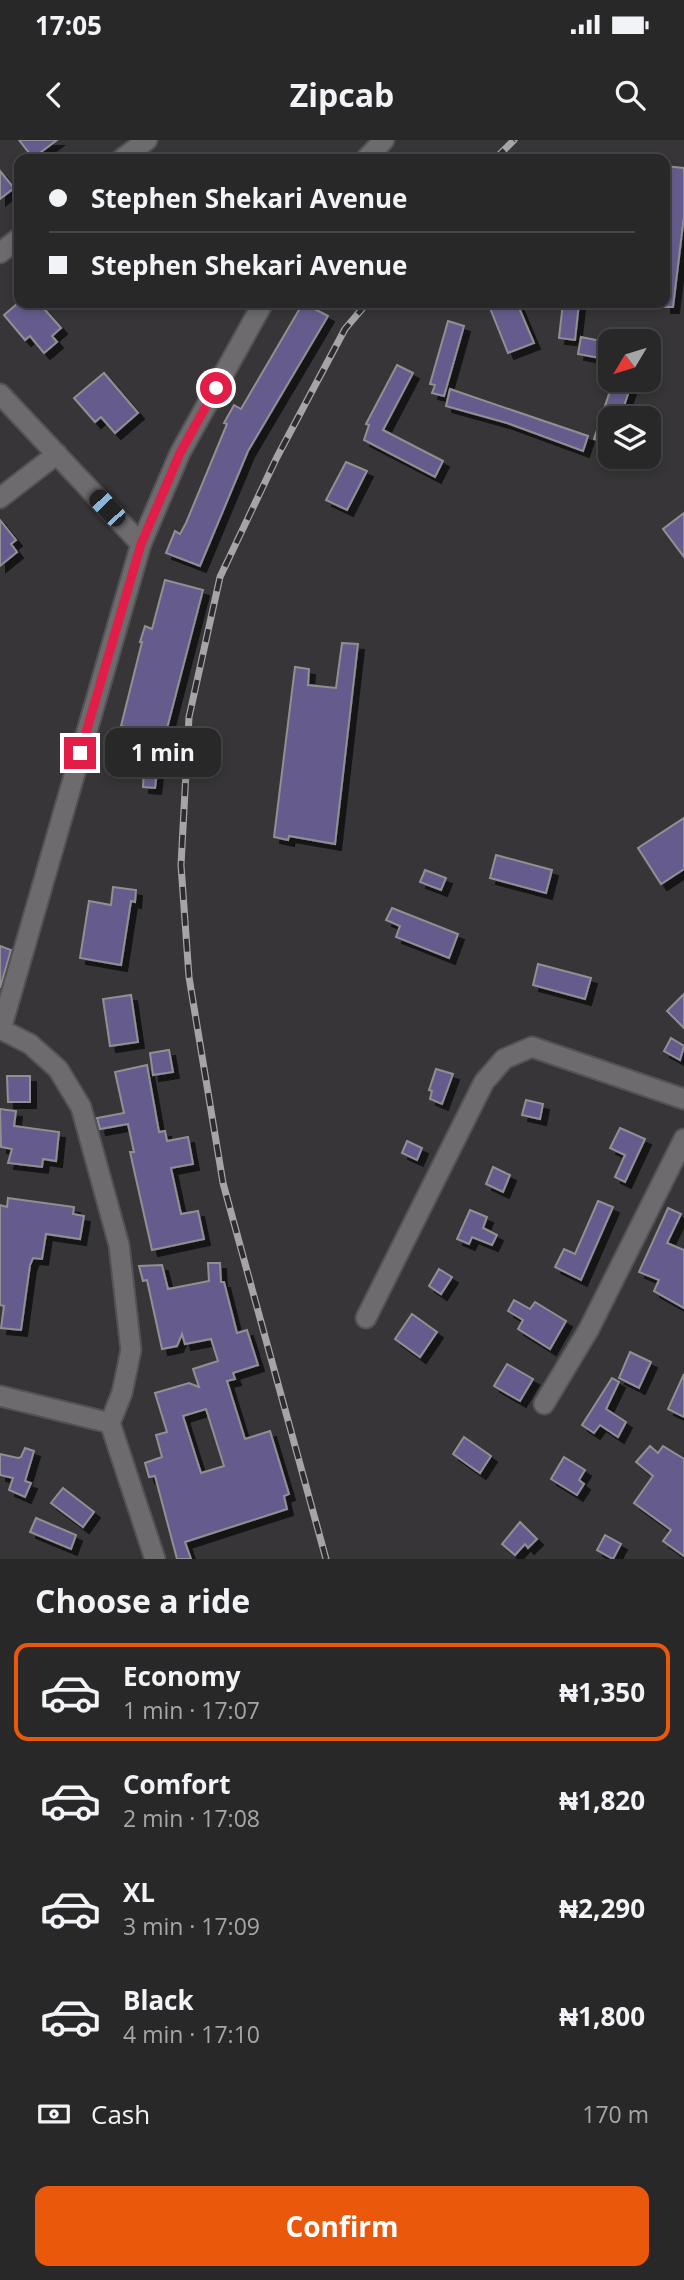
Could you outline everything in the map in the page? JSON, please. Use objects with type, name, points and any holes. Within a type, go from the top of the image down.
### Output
[{"type":"street","points":[[129,154],[147,140]]},
{"type":"street","points":[[371,154],[384,140]]},
{"type":"street","points":[[0,253],[14,242]]},
{"type":"street","points":[[155,1559],[110,1423],[122,1393],[131,1350],[119,1245],[81,1107],[58,1069],[30,1044],[1,1029],[141,544],[180,453],[260,308]]},
{"type":"street","points":[[0,394],[141,544]]},
{"type":"street","points":[[0,498],[57,454]]},
{"type":"street","points":[[366,1318],[465,1115],[484,1082],[504,1059],[532,1047],[684,1099]]},
{"type":"street","points":[[544,1404],[589,1329],[684,1139]]},
{"type":"street","points":[[0,1396],[110,1423]]},
{"type":"building","points":[[19,140],[57,140],[38,154],[30,154]]},
{"type":"building","points":[[670,167],[684,168],[684,216],[673,307],[670,307]]},
{"type":"building","points":[[0,171],[14,188],[0,199]]},
{"type":"building","points":[[14,306],[43,308],[61,328],[52,336],[57,342],[44,353],[30,336],[25,340],[4,315]]},
{"type":"building","points":[[300,308],[313,308],[328,316],[248,451],[200,566],[166,553],[175,531],[180,534],[186,523],[227,424],[224,423],[234,405],[241,409]]},
{"type":"building","points":[[490,308],[519,308],[534,343],[508,353]]},
{"type":"building","points":[[562,308],[578,308],[575,340],[559,338]]},
{"type":"building","points":[[448,321],[464,326],[444,396],[432,393],[435,385],[430,384]]},
{"type":"building","points":[[581,337],[598,340],[598,358],[578,354]]},
{"type":"building","points":[[397,365],[413,373],[383,430],[443,461],[435,477],[364,440],[369,425],[366,424]]},
{"type":"building","points":[[104,373],[138,413],[115,433],[101,417],[95,422],[74,398]]},
{"type":"building","points":[[450,389],[588,436],[583,451],[507,423],[446,406]]},
{"type":"building","points":[[610,392],[629,392],[624,406],[605,406]]},
{"type":"building","points":[[346,462],[367,471],[347,510],[326,500]]},
{"type":"building","points":[[684,513],[684,557],[663,529]]},
{"type":"building","points":[[0,520],[16,540],[11,544],[17,552],[0,566]]},
{"type":"building","points":[[165,580],[203,590],[165,736],[121,726],[140,642],[145,626],[152,629]]},
{"type":"building","points":[[342,643],[358,644],[335,844],[289,836],[288,840],[274,837],[295,667],[309,669],[308,685],[336,688]]},
{"type":"building","points":[[145,755],[159,757],[155,788],[143,787]]},
{"type":"building","points":[[684,818],[684,869],[661,884],[638,848]]},
{"type":"building","points":[[496,855],[552,870],[546,893],[490,878]]},
{"type":"building","points":[[425,870],[446,878],[441,890],[420,882]]},
{"type":"building","points":[[113,887],[136,890],[135,902],[131,901],[121,965],[80,958],[89,901],[111,905]]},
{"type":"building","points":[[392,908],[458,934],[449,958],[396,937],[400,926],[386,920]]},
{"type":"building","points":[[0,946],[11,950],[0,988]]},
{"type":"building","points":[[538,964],[591,978],[585,999],[533,985]]},
{"type":"building","points":[[684,994],[684,1028],[667,1011]]},
{"type":"building","points":[[131,995],[138,1042],[110,1046],[103,999]]},
{"type":"building","points":[[671,1038],[684,1046],[680,1060],[664,1051]]},
{"type":"building","points":[[169,1050],[173,1072],[153,1075],[150,1053]]},
{"type":"building","points":[[147,1065],[159,1132],[165,1131],[167,1141],[188,1137],[193,1164],[171,1168],[181,1214],[198,1211],[204,1239],[152,1250],[130,1152],[134,1152],[128,1124],[100,1129],[97,1118],[124,1113],[115,1072]]},
{"type":"building","points":[[436,1069],[453,1074],[442,1104],[430,1099],[432,1091],[429,1090]]},
{"type":"building","points":[[7,1076],[30,1076],[30,1102],[8,1102]]},
{"type":"building","points":[[526,1100],[543,1104],[540,1119],[522,1115]]},
{"type":"building","points":[[0,1109],[16,1111],[14,1126],[59,1132],[56,1161],[43,1159],[42,1167],[8,1163],[12,1149],[1,1147]]},
{"type":"building","points":[[620,1128],[645,1139],[625,1182],[615,1177],[625,1155],[610,1148]]},
{"type":"building","points":[[407,1141],[422,1148],[417,1160],[402,1153]]},
{"type":"building","points":[[493,1167],[510,1175],[503,1192],[486,1184]]},
{"type":"building","points":[[8,1198],[74,1207],[73,1214],[84,1216],[80,1239],[46,1234],[42,1259],[33,1258],[30,1265],[21,1330],[1,1328],[4,1306],[0,1305],[0,1205],[7,1207]]},
{"type":"building","points":[[598,1201],[613,1207],[581,1280],[555,1267],[564,1249],[575,1254]]},
{"type":"building","points":[[668,1208],[681,1214],[667,1243],[684,1250],[684,1308],[654,1291],[659,1280],[639,1272]]},
{"type":"building","points":[[470,1210],[487,1217],[483,1228],[497,1235],[492,1245],[472,1237],[469,1244],[457,1239]]},
{"type":"building","points":[[208,1263],[220,1263],[221,1282],[224,1282],[237,1333],[247,1330],[258,1365],[233,1373],[235,1379],[227,1381],[245,1439],[270,1431],[289,1494],[284,1496],[287,1509],[185,1542],[191,1559],[177,1559],[155,1476],[149,1477],[145,1463],[162,1457],[156,1435],[167,1432],[155,1393],[189,1383],[199,1387],[193,1369],[218,1361],[211,1339],[185,1344],[182,1334],[177,1346],[162,1349],[147,1280],[143,1281],[139,1266],[162,1265],[168,1289],[209,1281]],"holes":[[[206,1409],[224,1466],[201,1473],[183,1416]]]},
{"type":"building","points":[[439,1269],[452,1277],[441,1294],[429,1286]]},
{"type":"building","points":[[514,1300],[530,1309],[535,1302],[566,1321],[550,1349],[518,1329],[523,1320],[508,1311]]},
{"type":"building","points":[[412,1314],[437,1332],[420,1357],[395,1339]]},
{"type":"building","points":[[630,1352],[651,1362],[639,1388],[619,1378]]},
{"type":"building","points":[[507,1364],[533,1379],[520,1401],[494,1386]]},
{"type":"building","points":[[684,1374],[684,1417],[668,1409]]},
{"type":"building","points":[[612,1378],[619,1382],[606,1409],[626,1422],[618,1437],[600,1425],[594,1433],[582,1425]]},
{"type":"building","points":[[464,1437],[491,1456],[480,1473],[453,1454]]},
{"type":"building","points":[[650,1446],[658,1453],[663,1446],[684,1459],[684,1556],[663,1541],[671,1530],[634,1503],[653,1476],[636,1462]]},
{"type":"building","points":[[25,1448],[34,1451],[25,1481],[31,1483],[25,1497],[9,1490],[13,1478],[0,1475],[0,1454],[18,1458]]},
{"type":"building","points":[[564,1457],[585,1470],[579,1480],[584,1484],[577,1495],[551,1479]]},
{"type":"building","points":[[63,1488],[94,1512],[83,1527],[51,1503]]},
{"type":"building","points":[[36,1518],[76,1535],[71,1549],[30,1532]]},
{"type":"building","points":[[520,1522],[537,1539],[528,1548],[525,1544],[515,1555],[502,1544]]},
{"type":"building","points":[[605,1535],[621,1544],[613,1559],[597,1550]]},
{"type":"railway","points":[[500,154],[514,140]]},
{"type":"railway","points":[[326,1559],[223,1183],[189,977],[181,865],[189,717],[220,577],[277,457],[345,329],[363,308]]},
{"type":"route","points":[[80,753],[141,544],[180,453],[216,388]]}]
